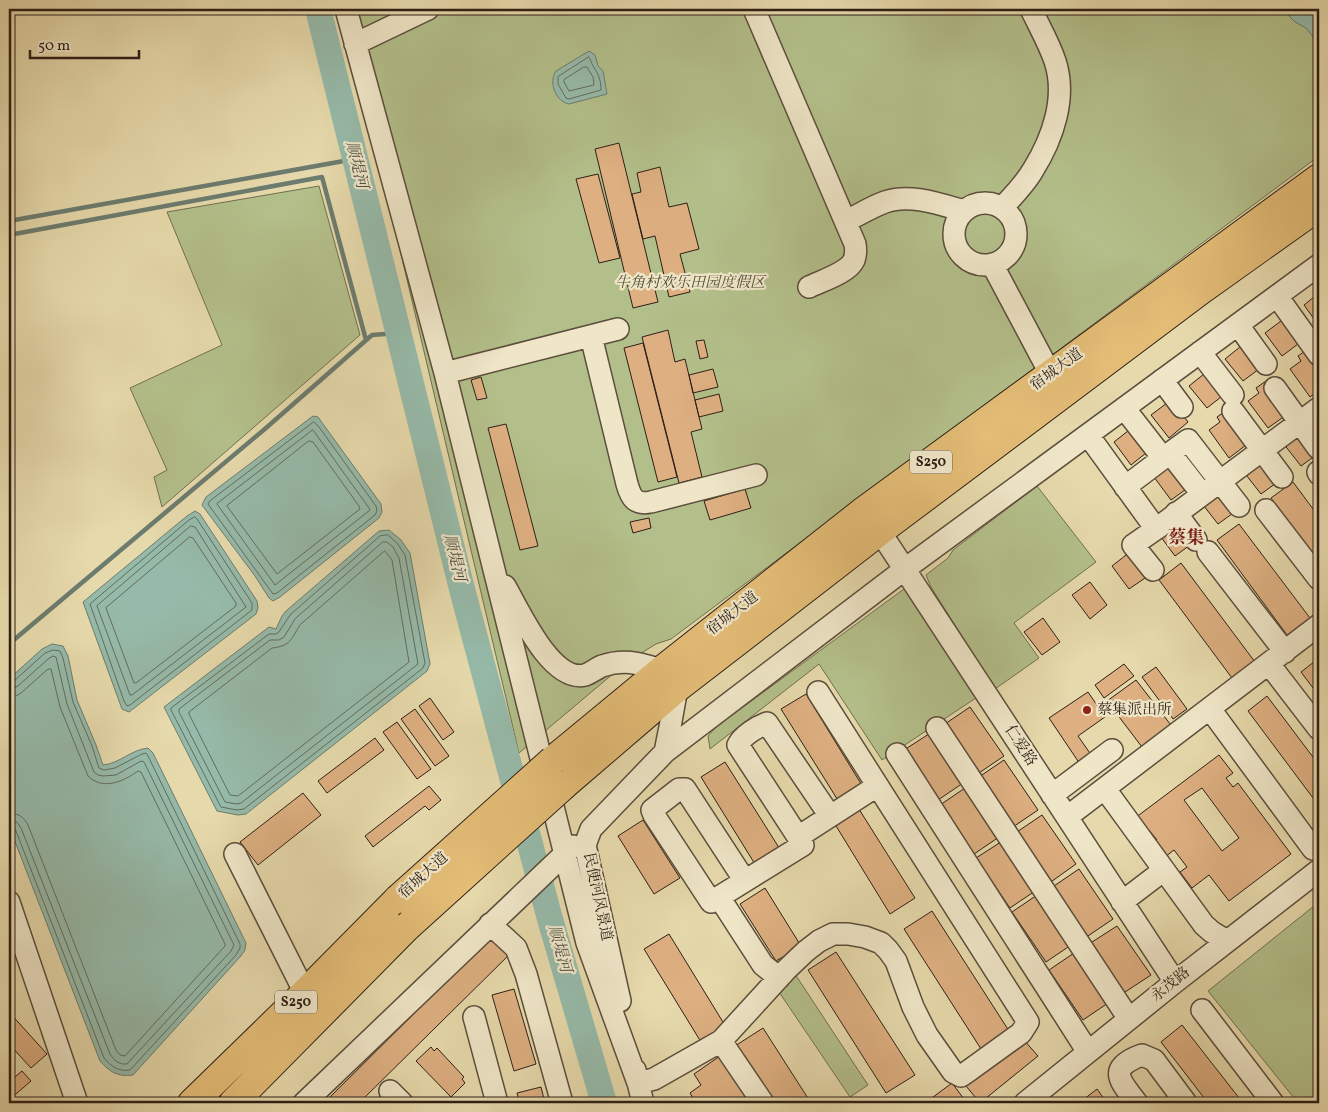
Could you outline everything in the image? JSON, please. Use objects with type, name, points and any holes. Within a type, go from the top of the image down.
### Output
[{"type":"main road","name":"宿城大道","points":[[192,1103],[398,899],[553,760],[670,679],[873,520],[1051,375],[1319,178]]},
{"type":"main road","name":"宿城大道","points":[[873,520],[1319,206]]},
{"type":"main road","name":"宿城大道","points":[[233,1103],[408,926],[564,785],[670,679]]},
{"type":"street","points":[[346,9],[445,373],[587,943],[638,1083],[654,1079],[721,1041],[806,951],[819,941],[833,934],[864,937],[881,944],[896,961],[912,1007],[927,1036],[953,1072],[961,1076],[1021,1033],[1028,1022],[818,692]]},
{"type":"street","points":[[355,44],[428,9]]},
{"type":"street","points":[[754,9],[855,244],[856,252],[853,262],[846,269],[809,287]]},
{"type":"street","points":[[1002,208],[1032,171],[1042,154],[1058,110],[1059,90],[1055,61],[1031,9]]},
{"type":"street","points":[[846,221],[886,202],[903,199],[920,200],[964,211]]},
{"type":"street","points":[[982,203],[993,204],[1002,208],[1010,215],[1016,234],[1009,254],[1002,260],[982,265],[972,262],[963,256],[957,248],[954,228],[964,211],[982,203]]},
{"type":"street","points":[[992,264],[1051,375]]},
{"type":"street","points":[[304,1103],[591,829],[664,752],[905,569],[1319,265]]},
{"type":"street","points":[[1277,296],[1319,355]]},
{"type":"street","points":[[1238,324],[1266,364]]},
{"type":"street","points":[[445,373],[618,329]]},
{"type":"street","points":[[591,336],[627,484],[630,494],[635,500],[642,503],[756,475]]},
{"type":"street","points":[[1200,352],[1262,450],[1282,477]]},
{"type":"street","points":[[1162,380],[1182,407]]},
{"type":"street","points":[[1275,388],[1318,448]]},
{"type":"street","points":[[1124,408],[1202,494]]},
{"type":"street","points":[[1153,570],[1134,545],[1319,408]]},
{"type":"street","points":[[1088,435],[1156,529]]},
{"type":"street","points":[[1125,487],[1188,440],[1238,506]]},
{"type":"street","points":[[1266,510],[1319,579]]},
{"type":"street","points":[[1176,513],[1202,546],[1277,658],[1319,729]]},
{"type":"street","name":"仁爱路","points":[[873,520],[1175,982]]},
{"type":"street","points":[[492,561],[538,643],[547,656],[560,668],[573,675],[586,674],[616,662],[632,662],[670,679],[670,727],[664,752]]},
{"type":"street","points":[[1067,817],[1319,626]]},
{"type":"street","points":[[1210,709],[1313,849]]},
{"type":"street","points":[[745,881],[685,789],[679,789],[652,810],[711,902],[745,881],[803,845],[738,746],[741,740],[767,723],[830,816]]},
{"type":"street","points":[[937,728],[1129,1019]]},
{"type":"street","points":[[1052,794],[1112,750]]},
{"type":"street","points":[[897,754],[1088,1052]]},
{"type":"street","points":[[798,837],[877,786]]},
{"type":"street","points":[[1104,789],[1204,925],[1227,941]]},
{"type":"street","name":"民便河风景道","points":[[591,829],[585,845],[644,1103]]},
{"type":"street","points":[[235,854],[305,993]]},
{"type":"street","points":[[1122,902],[1164,870]]},
{"type":"street","name":"永茂路","points":[[1025,1103],[1175,982],[1319,870]]},
{"type":"street","points":[[719,897],[763,965],[779,978]]},
{"type":"street","points":[[9,902],[77,1103]]},
{"type":"street","points":[[495,920],[516,948],[526,974],[562,1103]]},
{"type":"street","points":[[1202,1010],[1273,1103]]},
{"type":"street","points":[[474,1017],[497,1103]]},
{"type":"street","points":[[721,1041],[762,1103]]},
{"type":"street","points":[[1137,1103],[1120,1081],[1119,1074],[1123,1066],[1130,1060],[1142,1055],[1154,1060],[1186,1103]]},
{"type":"green space","name":"牛角村欢乐田园度假区","points":[[343,9],[1319,9],[1319,156],[671,639],[656,644],[627,662],[519,753]]},
{"type":"green space","points":[[319,186],[360,335],[162,507],[154,477],[167,470],[130,388],[222,345],[167,212]]},
{"type":"green space","points":[[1037,486],[1096,562],[1014,623],[1039,658],[995,689],[931,587],[926,575],[948,558],[953,550]]},
{"type":"green space","points":[[908,586],[979,696],[882,760],[819,664],[710,749],[708,736],[716,727]]},
{"type":"green space","points":[[1319,902],[1319,1103],[1298,1103],[1208,991]]},
{"type":"green space","points":[[793,971],[868,1085],[850,1097],[777,989]]},
{"type":"water","points":[[1282,9],[1319,9],[1319,44],[1306,28],[1295,22]]},
{"type":"water","points":[[589,51],[595,55],[598,66],[603,71],[607,94],[569,104],[560,100],[553,86],[556,71]]},
{"type":"water","points":[[313,416],[318,417],[381,504],[382,512],[379,518],[273,601],[202,505],[206,497]]},
{"type":"water","points":[[195,511],[200,514],[257,601],[258,608],[256,614],[129,712],[122,709],[83,602]]},
{"type":"water","points":[[389,530],[401,540],[410,553],[430,664],[427,671],[246,814],[238,815],[217,811],[164,707],[269,627],[276,629],[286,611],[379,531]]},
{"type":"water","points":[[52,644],[63,646],[68,656],[77,700],[103,765],[115,762],[142,749],[148,748],[153,753],[246,943],[245,950],[240,957],[133,1075],[114,1073],[100,1061],[9,826],[9,679],[42,649]]},
{"type":"building","points":[[619,143],[658,302],[633,308],[595,149]]},
{"type":"building","points":[[660,167],[669,207],[687,203],[699,249],[680,254],[690,292],[669,297],[655,236],[643,239],[632,194],[641,192],[637,173]]},
{"type":"building","points":[[598,174],[620,258],[599,263],[576,179]]},
{"type":"building","points":[[1319,293],[1319,326],[1304,305]]},
{"type":"building","points":[[1285,318],[1302,341],[1282,356],[1265,333]]},
{"type":"building","points":[[668,330],[675,362],[685,359],[702,429],[691,432],[702,477],[679,483],[642,337]]},
{"type":"building","points":[[704,340],[708,357],[700,359],[696,341]]},
{"type":"building","points":[[643,343],[677,477],[658,482],[624,348]]},
{"type":"building","points":[[1245,343],[1263,366],[1243,381],[1225,359]]},
{"type":"building","points":[[1308,349],[1319,365],[1319,390],[1310,397],[1290,369],[1301,361],[1298,356]]},
{"type":"building","points":[[713,369],[718,387],[693,393],[689,375]]},
{"type":"building","points":[[1209,370],[1226,393],[1207,408],[1189,386]]},
{"type":"building","points":[[481,377],[487,398],[477,400],[471,380]]},
{"type":"building","points":[[1266,381],[1289,413],[1268,428],[1248,401],[1259,393],[1256,388]]},
{"type":"building","points":[[719,394],[723,411],[699,417],[695,400]]},
{"type":"building","points":[[1171,400],[1188,422],[1169,438],[1151,415]]},
{"type":"building","points":[[1227,410],[1250,442],[1229,458],[1209,430],[1220,422],[1217,417]]},
{"type":"building","points":[[506,424],[538,546],[520,550],[488,428]]},
{"type":"building","points":[[1133,427],[1151,449],[1131,465],[1114,442]]},
{"type":"building","points":[[1301,429],[1319,453],[1301,466],[1283,443]]},
{"type":"building","points":[[1261,457],[1279,481],[1261,494],[1243,471]]},
{"type":"building","points":[[1172,463],[1189,487],[1171,500],[1154,477]]},
{"type":"building","points":[[1293,482],[1319,517],[1319,563],[1271,498]]},
{"type":"building","points":[[1218,487],[1236,511],[1218,524],[1200,501]]},
{"type":"building","points":[[745,489],[751,508],[710,520],[704,501]]},
{"type":"building","points":[[649,518],[651,528],[633,533],[630,522]]},
{"type":"building","points":[[1175,520],[1193,543],[1175,556],[1158,533]]},
{"type":"building","points":[[1239,524],[1313,622],[1290,639],[1217,540]]},
{"type":"building","points":[[1130,552],[1148,576],[1129,589],[1112,566]]},
{"type":"building","points":[[1181,563],[1255,662],[1232,678],[1159,580]]},
{"type":"building","points":[[1090,582],[1107,605],[1090,619],[1072,595]]},
{"type":"building","points":[[1043,618],[1060,642],[1042,655],[1024,632]]},
{"type":"building","points":[[1319,658],[1319,696],[1301,672]]},
{"type":"building","points":[[1124,664],[1134,676],[1104,698],[1095,685]]},
{"type":"building","points":[[1156,667],[1187,709],[1173,719],[1142,677]]},
{"type":"building","points":[[1136,680],[1174,729],[1145,751],[1107,701]]},
{"type":"building","points":[[1088,692],[1105,717],[1078,736],[1094,759],[1082,767],[1049,718]]},
{"type":"building","points":[[806,694],[863,787],[839,802],[781,709]]},
{"type":"building","points":[[1267,696],[1319,765],[1319,806],[1248,711]]},
{"type":"building","points":[[430,698],[454,732],[443,740],[419,706]]},
{"type":"building","points":[[970,707],[1004,756],[976,775],[942,726]]},
{"type":"building","points":[[415,709],[449,756],[435,766],[401,719]]},
{"type":"building","points":[[397,722],[431,769],[417,779],[383,732]]},
{"type":"building","points":[[932,732],[966,781],[938,800],[904,750]]},
{"type":"building","points":[[375,738],[384,750],[327,793],[318,781]]},
{"type":"building","points":[[1219,755],[1233,773],[1226,778],[1233,787],[1238,783],[1291,854],[1229,901],[1209,875],[1192,888],[1180,872],[1187,867],[1174,850],[1165,857],[1154,843],[1157,840],[1149,830],[1146,832],[1135,818]],"holes":[[[1202,788],[1239,838],[1222,851],[1184,800]]]},
{"type":"building","points":[[1004,760],[1038,810],[1010,829],[976,779]]},
{"type":"building","points":[[725,762],[783,854],[758,869],[701,777]]},
{"type":"building","points":[[429,786],[441,800],[429,810],[425,806],[373,847],[365,836]]},
{"type":"building","points":[[968,786],[1002,835],[974,854],[940,805]]},
{"type":"building","points":[[303,793],[321,815],[258,865],[240,842]]},
{"type":"building","points":[[857,806],[915,898],[890,914],[833,821]]},
{"type":"building","points":[[1042,815],[1076,864],[1048,884],[1014,834]]},
{"type":"building","points":[[643,820],[680,878],[654,894],[618,836]]},
{"type":"building","points":[[1004,840],[1038,889],[1010,908],[976,858]]},
{"type":"building","points":[[1079,869],[1113,919],[1085,938],[1051,888]]},
{"type":"building","points":[[765,888],[801,946],[776,961],[740,904]]},
{"type":"building","points":[[1040,893],[1074,943],[1046,962],[1012,912]]},
{"type":"building","points":[[932,911],[1011,1034],[983,1052],[904,929]]},
{"type":"building","points":[[1117,926],[1151,975],[1122,994],[1089,944]]},
{"type":"building","points":[[495,933],[513,951],[359,1103],[324,1103]]},
{"type":"building","points":[[669,934],[726,1027],[701,1042],[644,949]]},
{"type":"building","points":[[1077,951],[1111,1001],[1083,1020],[1049,970]]},
{"type":"building","points":[[836,952],[915,1075],[886,1093],[808,970]]},
{"type":"building","points":[[514,989],[536,1064],[514,1071],[492,995]]},
{"type":"building","points":[[9,1012],[47,1054],[31,1068],[9,1044]]},
{"type":"building","points":[[1182,1025],[1243,1103],[1208,1103],[1161,1042]]},
{"type":"building","points":[[763,1028],[811,1103],[772,1103],[735,1046]]},
{"type":"building","points":[[1023,1039],[1038,1056],[980,1103],[966,1086]]},
{"type":"building","points":[[431,1047],[434,1051],[437,1048],[464,1077],[462,1079],[465,1083],[451,1097],[416,1061]]},
{"type":"building","points":[[720,1056],[752,1103],[696,1103],[690,1093],[701,1085],[694,1074]]},
{"type":"building","points":[[22,1071],[31,1081],[9,1100],[9,1082]]},
{"type":"building","points":[[952,1083],[967,1103],[925,1103]]},
{"type":"building","points":[[541,1087],[545,1103],[520,1103],[517,1093]]},
{"type":"building","points":[[1097,1089],[1107,1103],[1079,1103]]},
{"type":"waterway","name":"顺堤河","points":[[318,9],[463,593],[550,919],[604,1103]]},
{"type":"waterway","points":[[9,221],[355,159]]},
{"type":"waterway","points":[[9,235],[322,177],[366,340]]},
{"type":"waterway","points":[[9,644],[266,428],[372,335],[398,333]]},
{"type":"place","name":"蔡集派出所","points":[[1087,710]]},
{"type":"district","name":"蔡集","points":[[1186,538]]}]
